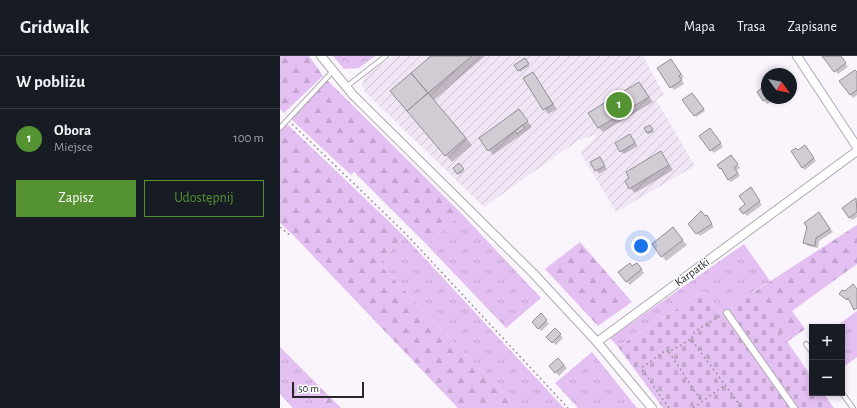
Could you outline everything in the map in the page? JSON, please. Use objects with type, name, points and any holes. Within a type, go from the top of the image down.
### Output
[{"type":"street","points":[[321,56],[346,87],[480,219],[597,342],[652,408]]},
{"type":"street","points":[[797,56],[857,147]]},
{"type":"street","name":"Karpatki","points":[[597,342],[857,151]]},
{"type":"street","points":[[727,313],[794,408]]},
{"type":"lane","points":[[346,87],[386,56]]},
{"type":"lane","points":[[280,128],[333,70]]},
{"type":"lane","points":[[806,344],[809,348]]},
{"type":"lane","points":[[845,396],[853,408]]},
{"type":"path","points":[[287,120],[406,234],[568,408]]},
{"type":"path","points":[[280,227],[291,236]]},
{"type":"path","points":[[669,408],[641,368],[665,351],[669,352],[691,340],[695,331],[716,317],[727,313]]},
{"type":"path","points":[[691,340],[742,408]]},
{"type":"path","points":[[669,352],[702,402]]},
{"type":"path","points":[[693,408],[725,385]]},
{"type":"shaded area","points":[[393,56],[643,56],[664,95],[656,100],[695,166],[616,212],[580,152],[599,134],[579,140],[484,207],[365,92],[362,86],[365,76]]},
{"type":"green space","points":[[280,56],[309,56],[323,76],[284,113],[280,109]]},
{"type":"green space","points":[[333,56],[375,56],[359,68],[344,69]]},
{"type":"green space","points":[[327,80],[461,213],[427,245],[354,172],[351,175],[291,119]]},
{"type":"green space","points":[[287,124],[404,236],[379,264],[517,408],[458,408],[280,223],[280,131]]},
{"type":"green space","points":[[461,213],[541,298],[506,328],[427,245]]},
{"type":"green space","points":[[857,225],[857,264],[792,311],[805,329],[787,342],[752,293]]},
{"type":"green space","points":[[404,236],[564,408],[517,408],[379,264]]},
{"type":"green space","points":[[580,242],[632,302],[598,326],[545,269]]},
{"type":"green space","points":[[744,244],[770,281],[720,313],[704,291],[618,347],[610,338]]},
{"type":"green space","points":[[704,291],[720,313],[752,292],[809,373],[809,396],[825,396],[834,408],[663,408],[618,347]]},
{"type":"green space","points":[[857,311],[857,357],[845,366],[845,324],[839,324]]},
{"type":"green space","points":[[280,347],[329,396],[319,408],[293,408],[280,394]]},
{"type":"green space","points":[[592,352],[637,408],[578,408],[555,383]]},
{"type":"green space","points":[[329,396],[341,408],[319,408]]},
{"type":"building","points":[[431,56],[472,56],[428,93],[411,73]]},
{"type":"building","points":[[822,56],[841,56],[846,63],[834,72]]},
{"type":"building","points":[[525,58],[529,64],[518,71],[514,65]]},
{"type":"building","points":[[671,59],[681,74],[679,76],[682,80],[670,88],[657,68]]},
{"type":"building","points":[[855,70],[857,72],[857,90],[850,95],[839,81]]},
{"type":"building","points":[[533,72],[553,104],[543,110],[523,78]]},
{"type":"building","points":[[411,73],[428,93],[407,111],[390,91]]},
{"type":"building","points":[[639,82],[649,97],[598,128],[588,113]]},
{"type":"building","points":[[761,88],[761,98],[757,92]]},
{"type":"building","points":[[428,93],[466,138],[445,156],[407,111]]},
{"type":"building","points":[[692,93],[704,109],[694,116],[682,100]]},
{"type":"building","points":[[519,109],[528,121],[488,151],[479,138]]},
{"type":"building","points":[[523,125],[525,128],[517,134],[515,131]]},
{"type":"building","points":[[650,125],[653,130],[647,133],[644,128]]},
{"type":"building","points":[[710,128],[721,143],[710,151],[699,136]]},
{"type":"building","points":[[630,134],[635,143],[620,152],[615,143]]},
{"type":"building","points":[[805,145],[814,158],[802,168],[791,151],[796,148],[798,150]]},
{"type":"building","points":[[661,151],[669,165],[629,189],[625,181],[629,178],[626,172]]},
{"type":"building","points":[[731,155],[738,164],[734,168],[738,173],[728,180],[721,168],[720,169],[717,165]]},
{"type":"building","points":[[600,157],[605,166],[595,171],[590,162]]},
{"type":"building","points":[[459,163],[464,169],[457,174],[453,168]]},
{"type":"building","points":[[751,187],[760,201],[743,214],[739,209],[745,204],[739,196]]},
{"type":"building","points":[[856,198],[857,212],[849,218],[842,208]]},
{"type":"building","points":[[701,211],[705,216],[707,215],[712,224],[696,234],[688,224]]},
{"type":"building","points":[[819,212],[830,229],[816,238],[815,246],[803,243],[807,227],[804,223]]},
{"type":"building","points":[[673,227],[683,240],[661,257],[652,244]]},
{"type":"building","points":[[630,263],[632,266],[637,263],[642,269],[626,282],[618,272]]},
{"type":"building","points":[[853,284],[857,289],[857,308],[854,310],[848,298],[847,300],[839,294],[842,290],[845,291]]},
{"type":"building","points":[[541,313],[547,320],[538,329],[532,322]]},
{"type":"building","points":[[555,328],[561,334],[552,343],[546,337]]},
{"type":"building","points":[[558,358],[564,365],[555,373],[549,366]]},
{"type":"place","name":"Obora","points":[[619,105]]}]
